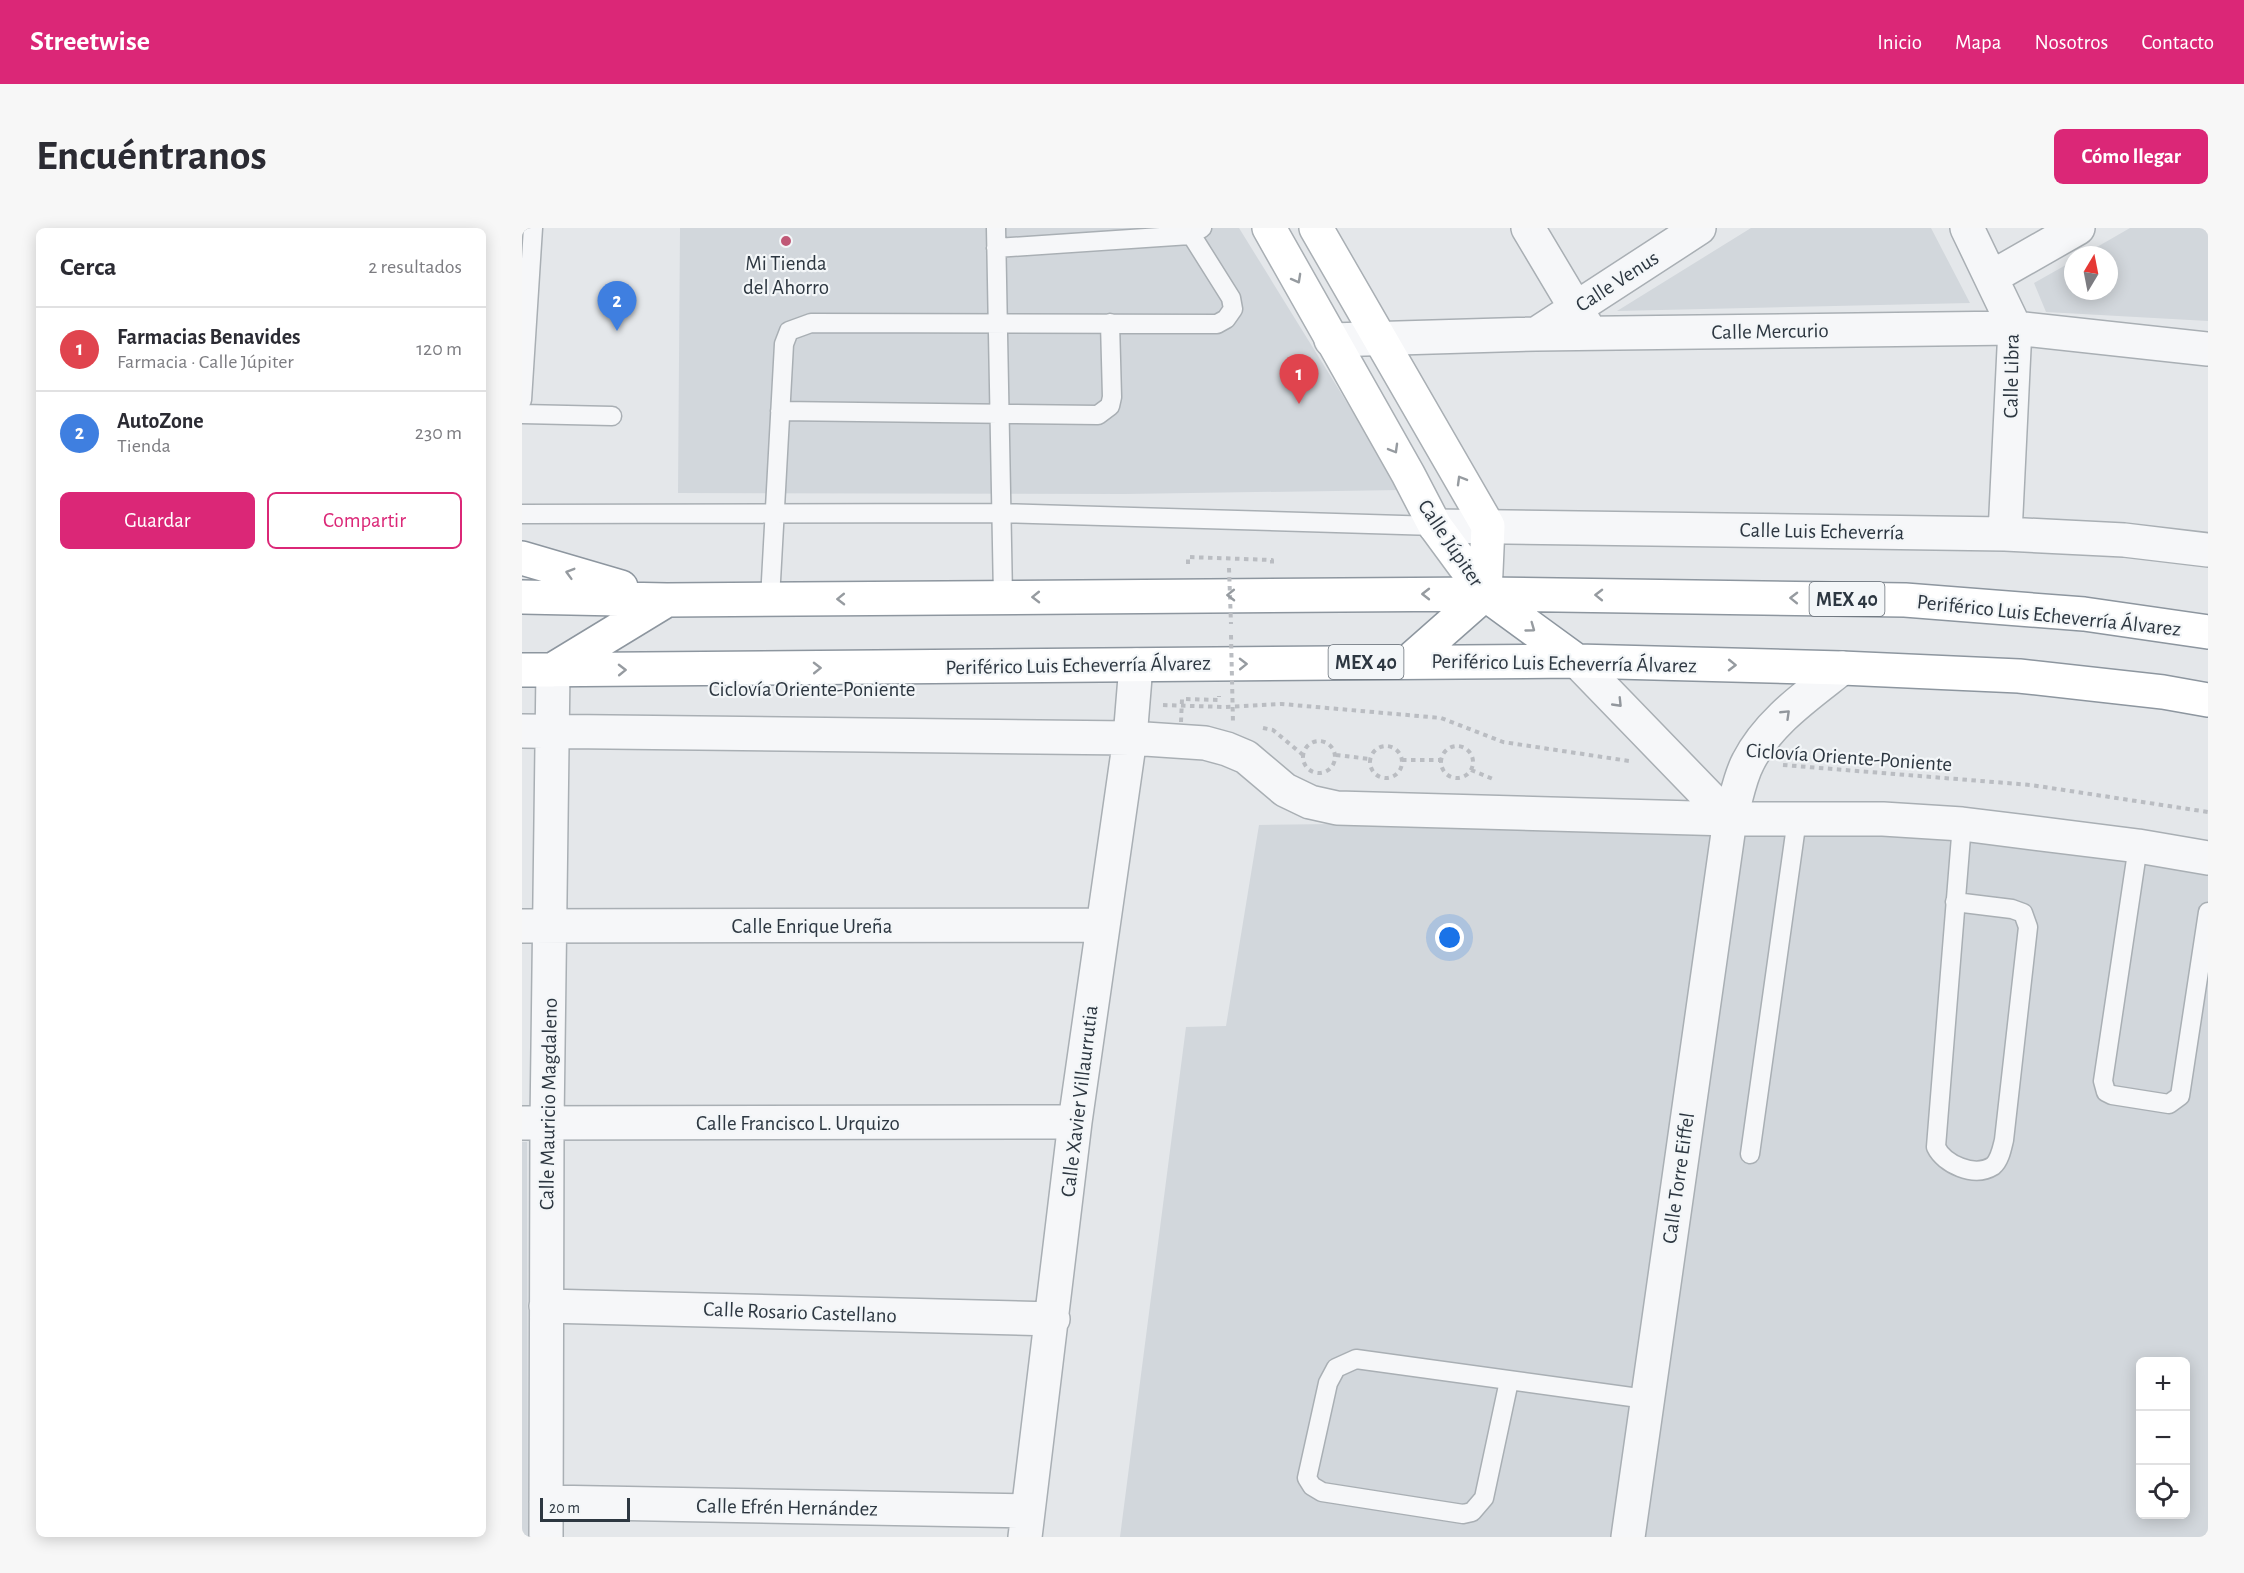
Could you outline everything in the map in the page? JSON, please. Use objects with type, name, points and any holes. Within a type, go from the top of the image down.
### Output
[{"type":"main road","name":"Calle Júpiter","points":[[1269,228],[1435,526],[1485,594]]},
{"type":"main road","name":"Calle Júpiter","points":[[1316,228],[1488,526],[1485,594]]},
{"type":"main road","points":[[522,558],[667,600]]},
{"type":"main road","name":"Periférico Luis Echeverría Álvarez","points":[[522,597],[667,600],[1485,594],[1905,600],[2085,614],[2208,632]]},
{"type":"main road","points":[[1408,662],[1485,594],[1577,661]]},
{"type":"main road","points":[[522,652],[537,670],[667,600]]},
{"type":"main road","name":"Periférico Luis Echeverría Álvarez","points":[[537,670],[1577,661],[1842,668],[2019,676],[2163,692],[2208,700]]},
{"type":"street","points":[[1528,228],[1583,321]]},
{"type":"street","name":"Calle Venus","points":[[1378,339],[1536,334],[1583,321],[1699,228]]},
{"type":"street","name":"Calle Libra","points":[[1967,228],[2015,328],[2005,534]]},
{"type":"street","points":[[1992,277],[2078,228]]},
{"type":"street","name":"Calle Mercurio","points":[[1583,321],[2015,328],[2208,349]]},
{"type":"street","points":[[1331,340],[1378,339]]},
{"type":"street","name":"Calle Luis Echeverría","points":[[1435,526],[2005,534],[2124,540],[2208,550]]},
{"type":"street","points":[[1577,661],[1730,819]]},
{"type":"street","name":"Calle Xavier Villaurrutia","points":[[1027,1524],[1075,1122],[1130,738],[1136,665]]},
{"type":"street","name":"Calle Torre Eiffel","points":[[1628,1537],[1730,819],[1748,762],[1768,732],[1792,708],[1842,668]]},
{"type":"street","name":"Calle Mauricio Magdaleno","points":[[537,670],[534,1123],[546,1306],[546,1537]]},
{"type":"street","points":[[537,731],[1130,738],[1205,743],[1227,748],[1246,757],[1285,790],[1310,802],[1336,808],[1962,824],[2138,846],[2208,858]]},
{"type":"street","name":"Calle Enrique Ureña","points":[[536,926],[1102,925]]},
{"type":"street","name":"Calle Francisco L. Urquizo","points":[[534,1123],[1075,1122]]},
{"type":"street","name":"Calle Rosario Castellano","points":[[546,1306],[1053,1319]]},
{"type":"street","name":"Calle Efrén Hernández","points":[[546,1502],[1027,1524]]},
{"type":"lane","points":[[522,400],[533,228]]},
{"type":"lane","points":[[996,228],[1003,597]]},
{"type":"lane","points":[[770,599],[784,344],[789,331],[811,323],[1217,324],[1226,319],[1233,309],[1231,298],[1193,230],[996,248]]},
{"type":"lane","points":[[780,411],[1098,416],[1106,413],[1112,397],[1110,323]]},
{"type":"lane","points":[[522,414],[612,416]]},
{"type":"lane","points":[[522,514],[1001,513],[1435,526]]},
{"type":"lane","points":[[1750,1154],[1797,819]]},
{"type":"lane","points":[[1955,902],[2012,909],[2023,913],[2028,927],[2004,1140],[2000,1156],[1993,1166],[1978,1170],[1954,1166],[1941,1158],[1936,1147],[1955,902],[1962,824]]},
{"type":"lane","points":[[2138,846],[2103,1082],[2106,1092],[2112,1095],[2169,1104],[2181,1096],[2208,912]]},
{"type":"lane","points":[[1509,1382],[1484,1498],[1472,1512],[1463,1514],[1322,1492],[1312,1486],[1307,1478],[1328,1383],[1336,1368],[1344,1362],[1356,1359],[1509,1382],[1646,1399]]},
{"type":"path","points":[[1229,568],[1231,624]]},
{"type":"path","points":[[1231,635],[1233,723]]},
{"type":"path","points":[[1181,722],[1182,699]]},
{"type":"path","points":[[1133,704],[1224,707],[1282,704],[1441,718],[1503,742],[1682,770]]},
{"type":"path","points":[[1316,741],[1331,746],[1336,756],[1333,766],[1326,773],[1315,773],[1304,762],[1307,747],[1316,741]]},
{"type":"path","points":[[1388,745],[1398,750],[1402,760],[1397,774],[1387,778],[1373,771],[1370,759],[1378,748],[1388,745]]},
{"type":"path","points":[[1460,746],[1472,755],[1474,766],[1468,775],[1453,778],[1444,772],[1441,760],[1449,748],[1460,746]]},
{"type":"path","points":[[1336,756],[1370,759]]},
{"type":"path","points":[[1402,760],[1441,760]]},
{"type":"path","name":"Ciclovía Oriente-Poniente","points":[[1748,762],[2031,785],[2208,812]]},
{"type":"shaded area","points":[[680,228],[1239,228],[1401,490],[1125,494],[678,493]]},
{"type":"shaded area","points":[[1751,228],[1931,228],[1970,303],[1617,311]]},
{"type":"shaded area","points":[[2130,228],[2208,228],[2208,321],[2046,312],[2034,283],[2064,266],[2064,300],[2118,300],[2118,246],[2099,246]]},
{"type":"shaded area","points":[[1749,819],[2208,853],[2208,1537],[1120,1537],[1186,1027],[1226,1026],[1259,825]]},
{"type":"shaded area","points":[[522,1142],[527,1142],[528,1537],[522,1537]]},
{"type":"place","name":"Mi Tienda del Ahorro","points":[[786,241]]},
{"type":"place","name":"AutoZone","points":[[617,331]]},
{"type":"place","name":"Farmacias Benavides","points":[[1299,404]]}]
